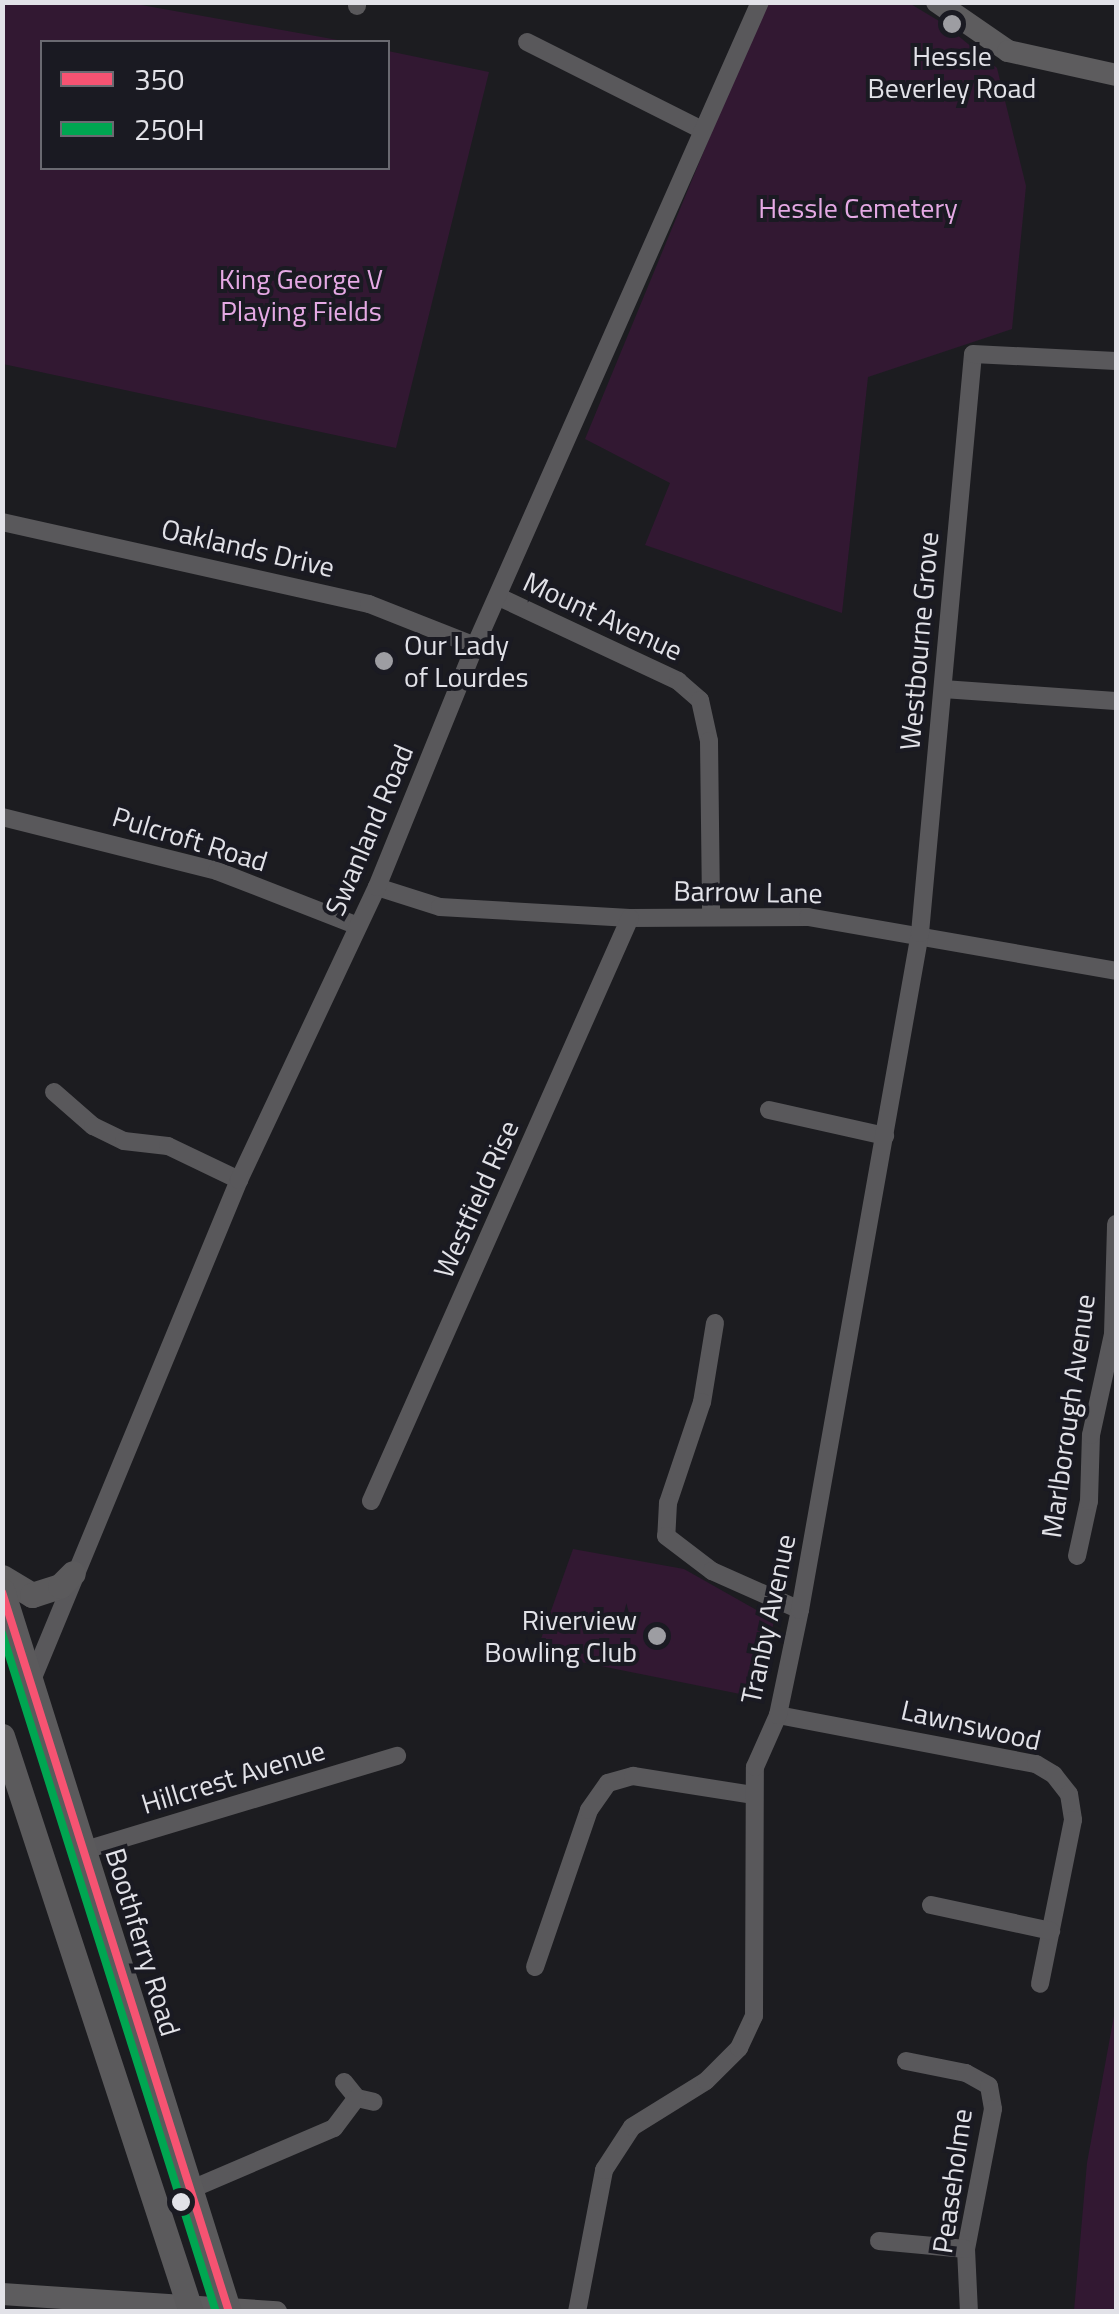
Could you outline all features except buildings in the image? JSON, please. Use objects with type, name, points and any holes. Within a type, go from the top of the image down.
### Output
[{"type":"main road","points":[[2,1577],[32,1595],[60,1586],[73,1573]]},
{"type":"main road","name":"Boothferry Road","points":[[2,1590],[187,2191],[229,2310]]},
{"type":"main road","points":[[2,1736],[191,2309]]},
{"type":"street","name":"Swanland Road","points":[[32,1680],[73,1573],[240,1180],[377,887],[475,646],[760,2]]},
{"type":"street","points":[[936,2],[1008,50],[1116,75]]},
{"type":"street","points":[[527,42],[702,130]]},
{"type":"street","name":"Westbourne Grove","points":[[920,933],[973,354],[1116,361]]},
{"type":"street","name":"Oaklands Drive","points":[[2,522],[369,604],[475,646]]},
{"type":"street","name":"Mount Avenue","points":[[499,598],[678,680],[700,700],[709,741],[711,917]]},
{"type":"street","points":[[942,689],[1116,702]]},
{"type":"street","name":"Pulcroft Road","points":[[2,817],[217,871],[358,926]]},
{"type":"street","name":"Barrow Lane","points":[[377,887],[440,907],[630,918],[808,917],[920,933],[1116,971]]},
{"type":"street","name":"Westfield Rise","points":[[371,1501],[630,918]]},
{"type":"street","name":"Tranby Avenue","points":[[577,2312],[604,2170],[632,2127],[706,2081],[738,2048],[754,2016],[759,1976],[752,1795],[755,1767],[778,1715],[800,1610],[920,933]]},
{"type":"street","points":[[54,1092],[93,1126],[124,1141],[168,1146],[240,1180]]},
{"type":"street","points":[[770,1110],[886,1136]]},
{"type":"street","name":"Marlborough Avenue","points":[[1076,1556],[1089,1501],[1091,1435],[1113,1334],[1116,1224]]},
{"type":"street","points":[[715,1324],[702,1402],[668,1503],[666,1536],[712,1571],[800,1610]]},
{"type":"street","name":"Lawnswood","points":[[778,1715],[1036,1764],[1054,1775],[1069,1794],[1072,1820],[1040,1984]]},
{"type":"street","name":"Hillcrest Avenue","points":[[84,1850],[397,1756]]},
{"type":"street","points":[[535,1967],[588,1810],[608,1783],[633,1776],[752,1795]]},
{"type":"street","points":[[931,1905],[1051,1931]]},
{"type":"street","name":"Peaseholme","points":[[906,2061],[966,2073],[989,2086],[992,2110],[966,2249],[968,2312]]},
{"type":"street","points":[[187,2191],[334,2128],[366,2100],[344,2082]]},
{"type":"street","points":[[879,2241],[966,2249]]},
{"type":"street","points":[[2,2294],[276,2312]]},
{"type":"green space","name":"King George V Playing Fields","points":[[2,3],[130,3],[338,40],[40,40],[40,170],[390,170],[390,51],[489,72],[396,448],[3,364]]},
{"type":"green space","name":"Hessle Cemetery","points":[[765,3],[909,3],[944,24],[997,68],[1026,186],[1012,329],[868,377],[842,613],[645,545],[670,483],[585,439]]},
{"type":"green space","name":"Riverview Bowling Club","points":[[573,1549],[684,1569],[774,1620],[760,1698],[536,1653]]},
{"type":"green space","points":[[1116,2005],[1116,2311],[1074,2311],[1087,2163]]},
{"type":"transit line","name":"350","points":[[2,1592],[229,2312]]},
{"type":"transit line","name":"250H","points":[[2,1633],[216,2312]]},
{"type":"place","name":"Hessle Beverley Road","points":[[952,24]]},
{"type":"place","name":"Our Lady of Lourdes","points":[[384,661]]},
{"type":"place","name":"Riverview Bowling Club","points":[[657,1636]]}]
